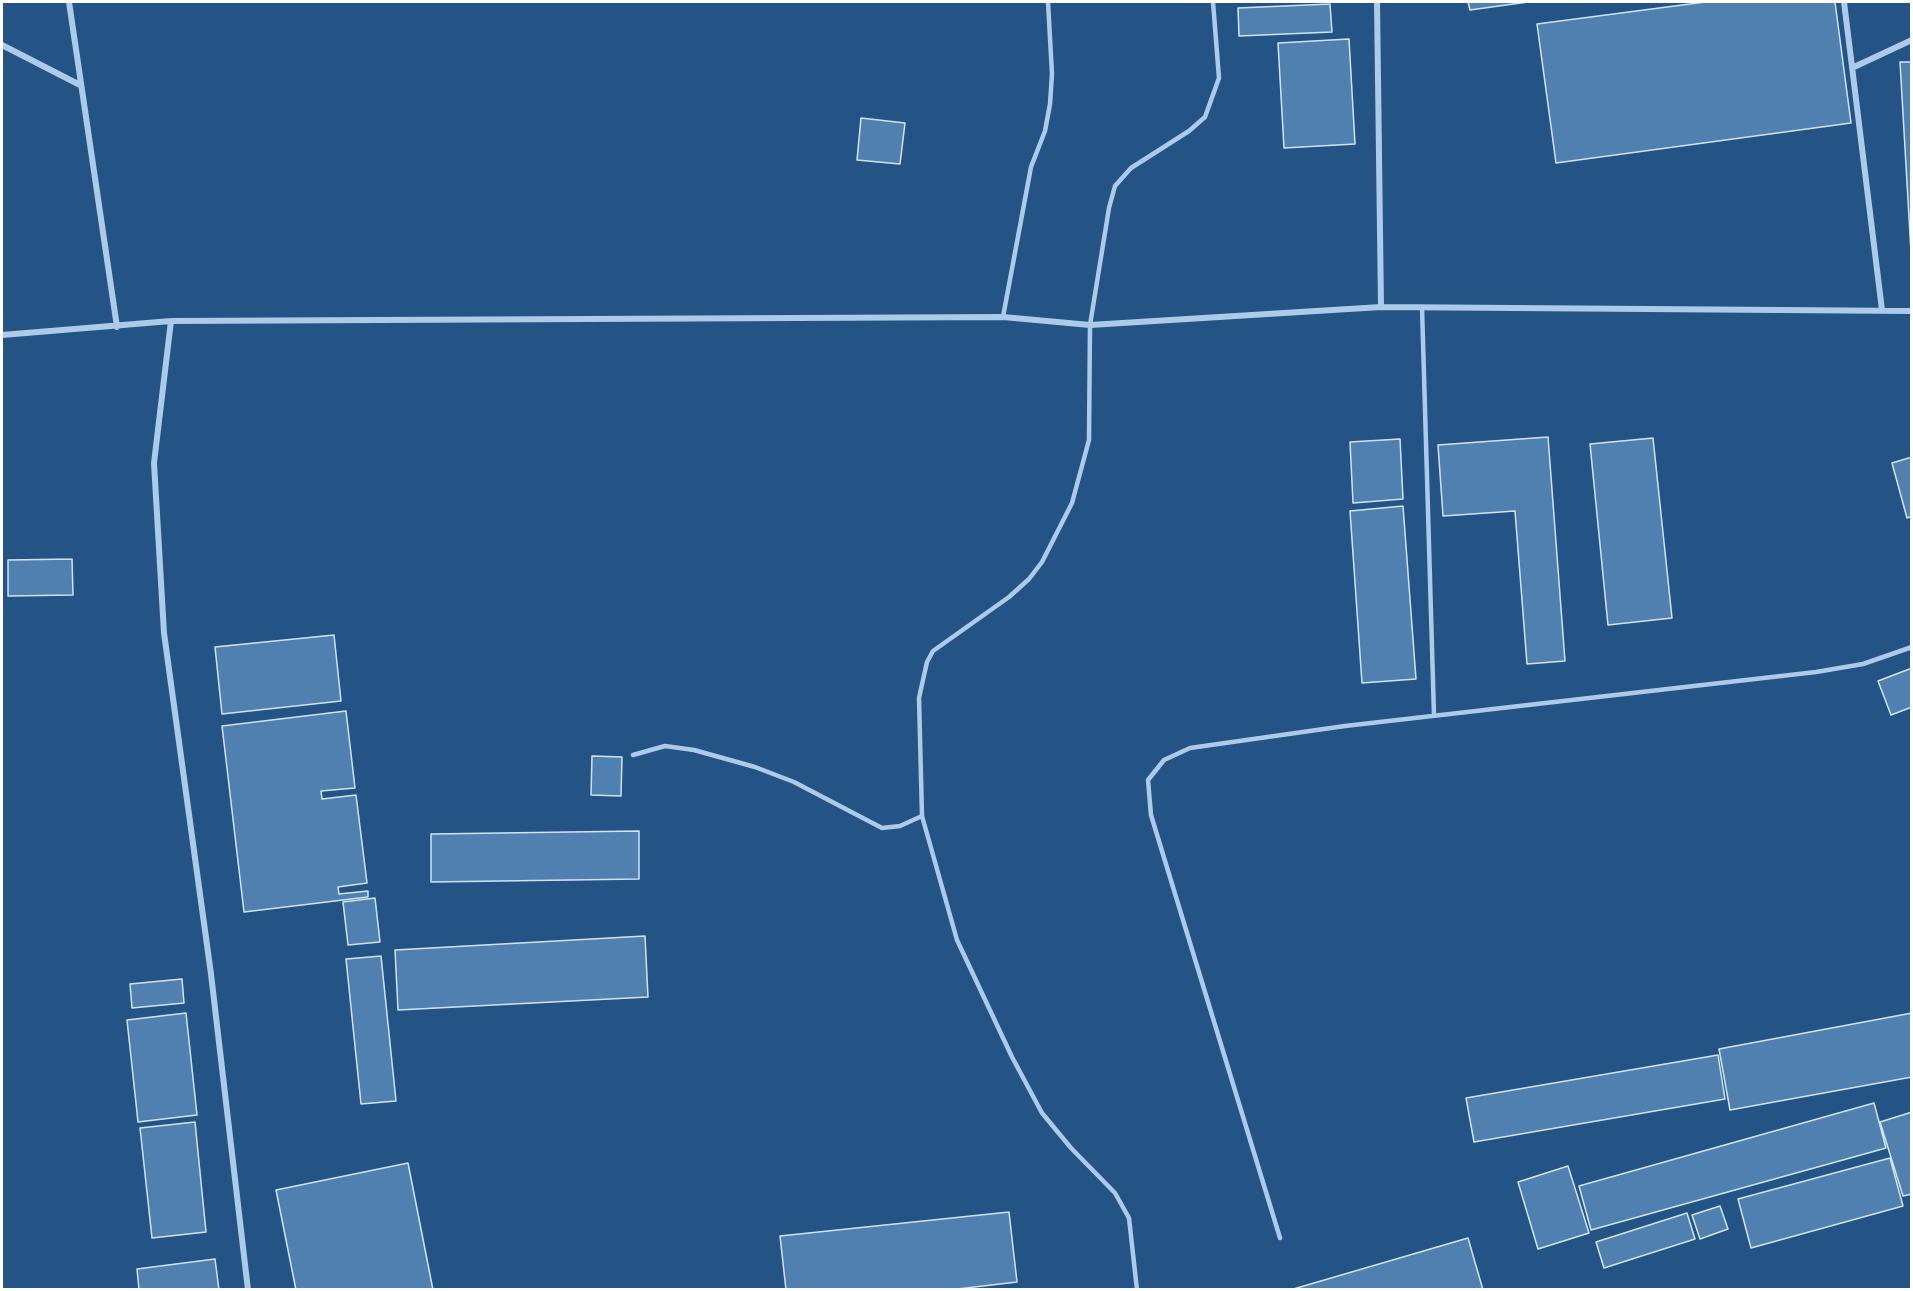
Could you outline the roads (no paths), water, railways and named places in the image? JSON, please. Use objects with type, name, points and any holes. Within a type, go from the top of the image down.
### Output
[{"type":"street","points":[[69,2],[117,327]]},
{"type":"street","points":[[1377,2],[1381,307]]},
{"type":"street","points":[[1844,2],[1854,67],[1882,310]]},
{"type":"street","points":[[1854,67],[1911,40]]},
{"type":"street","points":[[2,45],[80,85]]},
{"type":"street","points":[[2,335],[171,321],[1003,317],[1090,326],[1381,307],[1911,311]]},
{"type":"street","points":[[171,321],[154,463],[164,633],[211,974],[248,1290]]},
{"type":"lane","points":[[1003,317],[1031,167],[1045,131],[1050,105],[1052,74],[1048,2]]},
{"type":"lane","points":[[1137,1290],[1129,1218],[1115,1192],[1071,1148],[1042,1113],[1012,1057],[957,940],[922,816],[919,698],[927,662],[933,651],[1009,597],[1029,579],[1042,562],[1072,503],[1089,440],[1090,326],[1109,208],[1115,186],[1131,168],[1205,117],[1219,78],[1213,2]]},
{"type":"lane","points":[[1422,307],[1434,715]]},
{"type":"lane","points":[[1280,1238],[1151,815],[1148,780],[1164,760],[1191,748],[1434,715],[1816,672],[1863,664],[1911,647]]},
{"type":"lane","points":[[633,755],[665,746],[694,750],[755,767],[794,782],[882,828],[900,826],[922,816]]}]
